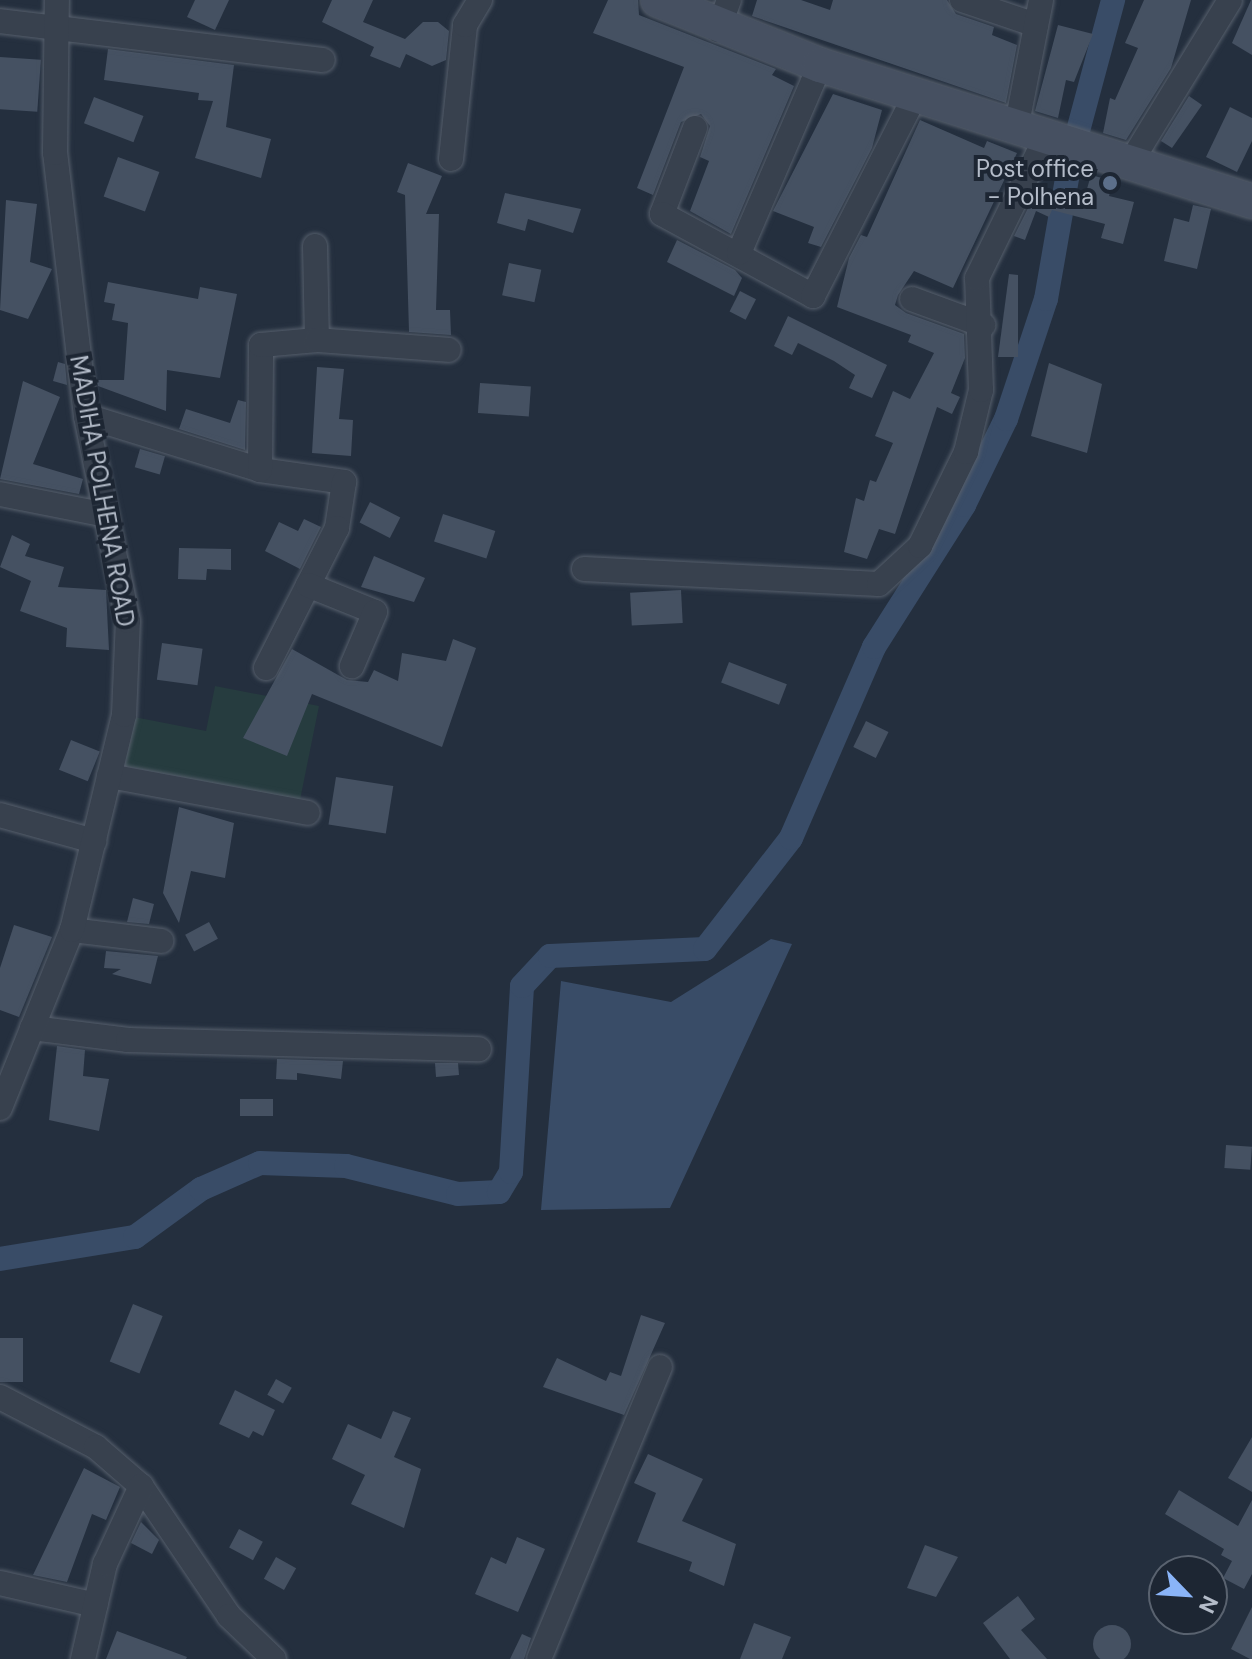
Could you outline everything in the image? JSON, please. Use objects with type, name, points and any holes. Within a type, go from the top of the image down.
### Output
[{"type":"street","points":[[451,159],[465,25],[480,0]]},
{"type":"street","points":[[658,0],[723,15],[820,65],[1030,134],[1252,201]]},
{"type":"street","points":[[962,0],[1036,25]]},
{"type":"street","points":[[584,569],[879,584],[920,546],[966,452],[981,390],[983,325],[977,278],[1030,134],[1036,25],[1041,0]]},
{"type":"street","points":[[1113,160],[1230,0]]},
{"type":"street","points":[[0,21],[56,11],[323,60]]},
{"type":"street","name":"MADIHA POLHENA ROAD","points":[[0,1108],[72,930],[124,715],[128,621],[86,416],[55,153],[56,11]]},
{"type":"street","points":[[739,253],[820,65]]},
{"type":"street","points":[[695,128],[662,214],[739,253],[813,296],[915,96]]},
{"type":"street","points":[[315,246],[317,340]]},
{"type":"street","points":[[912,299],[983,325]]},
{"type":"street","points":[[260,470],[261,345],[317,340],[449,350]]},
{"type":"street","points":[[86,416],[260,470],[344,482],[337,528],[266,668]]},
{"type":"street","points":[[0,494],[106,515]]},
{"type":"street","points":[[308,585],[375,612],[352,666]]},
{"type":"street","points":[[109,776],[308,813]]},
{"type":"street","points":[[0,815],[94,841]]},
{"type":"street","points":[[72,930],[161,941]]},
{"type":"street","points":[[32,1028],[128,1040],[479,1049]]},
{"type":"street","points":[[539,1659],[660,1367]]},
{"type":"street","points":[[0,1397],[96,1447],[141,1486],[229,1616],[274,1659]]},
{"type":"street","points":[[83,1659],[95,1605],[141,1486]]},
{"type":"street","points":[[0,1583],[95,1605]]},
{"type":"green space","points":[[215,686],[319,706],[300,800],[125,766],[134,717],[206,731]]},
{"type":"water","points":[[771,939],[792,944],[670,1208],[541,1210],[561,981],[671,1002]]},
{"type":"building","points":[[195,0],[229,0],[215,30],[187,17]]},
{"type":"building","points":[[332,0],[373,0],[363,22],[405,39],[423,22],[438,22],[449,31],[446,60],[432,66],[406,54],[400,68],[370,56],[374,47],[322,22]]},
{"type":"building","points":[[608,0],[638,0],[639,15],[776,69],[772,75],[794,86],[731,234],[690,211],[709,161],[700,157],[710,126],[701,114],[681,122],[653,195],[637,188],[684,67],[593,33]]},
{"type":"building","points":[[757,0],[801,0],[830,10],[833,0],[947,0],[956,14],[994,27],[992,35],[1017,45],[1006,103],[752,16]]},
{"type":"building","points":[[1144,0],[1191,0],[1171,68],[1126,140],[1103,133],[1110,98],[1115,100],[1138,48],[1125,43]]},
{"type":"building","points":[[1252,0],[1252,55],[1232,43]]},
{"type":"building","points":[[1058,25],[1093,34],[1074,82],[1066,80],[1058,118],[1035,111]]},
{"type":"building","points":[[108,49],[234,65],[226,127],[271,139],[261,178],[195,158],[213,101],[198,100],[199,93],[104,80]]},
{"type":"building","points":[[0,57],[41,60],[37,112],[0,109]]},
{"type":"building","points":[[833,94],[882,110],[872,148],[821,247],[808,243],[814,227],[773,211]]},
{"type":"building","points":[[1189,96],[1202,105],[1172,148],[1161,141]]},
{"type":"building","points":[[94,97],[143,116],[133,142],[84,123]]},
{"type":"building","points":[[1230,107],[1252,118],[1252,141],[1237,172],[1206,157]]},
{"type":"building","points":[[920,120],[984,148],[987,141],[1017,153],[953,288],[914,271],[898,295],[895,305],[906,313],[964,334],[965,358],[951,393],[960,397],[952,414],[937,407],[895,534],[879,529],[867,559],[844,552],[856,498],[864,501],[870,480],[876,482],[893,443],[875,436],[893,391],[910,399],[934,353],[908,342],[911,335],[837,307],[849,258],[861,235],[867,237]]},
{"type":"building","points":[[118,157],[159,172],[145,212],[104,196]]},
{"type":"building","points":[[408,163],[442,176],[426,214],[439,214],[436,310],[450,310],[451,335],[409,332],[405,195],[397,192]]},
{"type":"building","points":[[1091,175],[1113,181],[1109,196],[1134,202],[1123,244],[1101,238],[1105,224],[1052,210],[1049,217],[1036,211],[1025,240],[1014,236],[1039,186],[1082,206]]},
{"type":"building","points":[[505,193],[581,209],[573,233],[528,219],[525,231],[497,223]]},
{"type":"building","points":[[6,200],[37,204],[30,262],[52,269],[28,319],[0,310]]},
{"type":"building","points":[[1193,205],[1211,209],[1197,269],[1164,261],[1174,218],[1189,222]]},
{"type":"building","points":[[677,240],[735,270],[742,278],[734,296],[667,262]]},
{"type":"building","points":[[509,263],[541,270],[534,302],[502,295]]},
{"type":"building","points":[[1009,274],[1018,275],[1018,357],[998,357]]},
{"type":"building","points":[[108,282],[198,299],[200,287],[237,294],[220,378],[167,370],[166,411],[98,386],[97,380],[124,380],[128,323],[112,320],[115,304],[104,302]]},
{"type":"building","points":[[740,291],[756,299],[746,320],[730,311]]},
{"type":"building","points":[[788,316],[887,365],[872,398],[849,388],[855,375],[834,361],[798,343],[792,355],[774,346]]},
{"type":"building","points":[[58,362],[65,364],[67,385],[53,381]]},
{"type":"building","points":[[1049,363],[1102,384],[1087,453],[1031,436]]},
{"type":"building","points":[[317,367],[344,369],[339,419],[353,420],[351,456],[312,453]]},
{"type":"building","points":[[23,381],[60,397],[33,464],[83,479],[79,494],[0,479]]},
{"type":"building","points":[[480,383],[531,387],[529,416],[478,413]]},
{"type":"building","points":[[238,400],[246,402],[245,450],[179,429],[186,409],[230,423]]},
{"type":"building","points":[[140,449],[165,456],[160,474],[135,467]]},
{"type":"building","points":[[370,502],[400,517],[390,538],[360,522]]},
{"type":"building","points":[[443,514],[495,531],[486,559],[434,542]]},
{"type":"building","points":[[304,519],[321,527],[300,569],[265,551],[279,522],[298,531]]},
{"type":"building","points":[[12,535],[30,544],[25,556],[64,567],[58,587],[106,590],[109,650],[66,647],[67,628],[20,611],[31,581],[0,567]]},
{"type":"building","points":[[179,548],[231,549],[231,570],[207,569],[206,580],[178,579]]},
{"type":"building","points":[[374,556],[425,578],[414,602],[361,587]]},
{"type":"building","points":[[681,590],[683,623],[632,626],[630,593]]},
{"type":"building","points":[[453,639],[476,648],[442,747],[312,694],[287,756],[243,738],[292,649],[347,680],[368,682],[374,670],[398,681],[402,653],[446,661]]},
{"type":"building","points":[[162,643],[203,649],[197,685],[157,680]]},
{"type":"building","points":[[729,662],[787,684],[779,705],[721,683]]},
{"type":"building","points":[[866,721],[888,732],[876,758],[853,747]]},
{"type":"building","points":[[71,740],[100,752],[88,781],[59,770]]},
{"type":"building","points":[[336,777],[393,786],[386,833],[328,824]]},
{"type":"building","points":[[179,807],[234,823],[225,878],[191,871],[179,923],[163,893]]},
{"type":"building","points":[[133,898],[154,904],[149,924],[127,922]]},
{"type":"building","points":[[209,922],[218,939],[194,951],[185,935]]},
{"type":"building","points":[[14,925],[52,937],[19,1017],[0,1010],[0,968]]},
{"type":"building","points":[[106,951],[158,956],[151,984],[112,974],[121,969],[104,968]]},
{"type":"building","points":[[57,1046],[85,1050],[83,1076],[109,1079],[99,1131],[49,1120]]},
{"type":"building","points":[[277,1059],[343,1061],[341,1079],[297,1073],[297,1080],[276,1079]]},
{"type":"building","points":[[435,1063],[458,1063],[459,1075],[436,1077]]},
{"type":"building","points":[[240,1099],[273,1099],[273,1116],[240,1116]]},
{"type":"building","points":[[1226,1145],[1252,1147],[1250,1170],[1224,1168]]},
{"type":"building","points":[[133,1304],[163,1316],[139,1373],[110,1361]]},
{"type":"building","points":[[641,1315],[665,1323],[624,1415],[543,1387],[557,1358],[606,1381],[610,1372],[621,1376]]},
{"type":"building","points":[[0,1338],[23,1338],[23,1382],[0,1382]]},
{"type":"building","points":[[276,1379],[292,1388],[283,1403],[267,1395]]},
{"type":"building","points":[[235,1390],[275,1410],[263,1436],[253,1431],[249,1438],[219,1424]]},
{"type":"building","points":[[393,1411],[411,1418],[394,1457],[421,1469],[404,1528],[351,1504],[365,1475],[332,1459],[348,1424],[381,1439]]},
{"type":"building","points":[[1252,1437],[1252,1492],[1228,1478]]},
{"type":"building","points":[[648,1454],[703,1479],[682,1521],[736,1544],[724,1586],[689,1571],[692,1562],[637,1542],[656,1493],[634,1483]]},
{"type":"building","points":[[84,1468],[120,1487],[106,1520],[92,1514],[67,1582],[33,1575]]},
{"type":"building","points":[[1179,1490],[1238,1526],[1252,1500],[1252,1574],[1244,1589],[1228,1581],[1228,1569],[1232,1561],[1228,1555],[1221,1555],[1224,1549],[1165,1514]]},
{"type":"building","points":[[141,1522],[159,1540],[152,1554],[131,1543]]},
{"type":"building","points":[[239,1529],[263,1542],[253,1560],[229,1548]]},
{"type":"building","points":[[517,1537],[545,1549],[518,1612],[475,1594],[491,1557],[506,1564]]},
{"type":"building","points":[[925,1545],[958,1557],[936,1597],[907,1588]]},
{"type":"building","points":[[276,1557],[296,1568],[284,1590],[264,1579]]},
{"type":"building","points":[[1018,1596],[1035,1619],[1021,1630],[1047,1659],[1010,1659],[983,1623]]},
{"type":"building","points":[[1252,1607],[1252,1659],[1250,1659],[1231,1649]]},
{"type":"building","points":[[754,1623],[791,1637],[782,1659],[740,1659]]},
{"type":"building","points":[[1112,1625],[1126,1630],[1131,1644],[1126,1658],[1112,1663],[1098,1658],[1093,1644],[1098,1630]]},
{"type":"building","points":[[117,1631],[187,1657],[106,1659]]},
{"type":"building","points":[[522,1634],[531,1638],[524,1659],[510,1659]]},
{"type":"waterway","points":[[1078,131],[1113,0]]},
{"type":"waterway","points":[[0,1259],[135,1237],[201,1189],[260,1163],[346,1166],[458,1194],[499,1192],[511,1172],[522,986],[550,956],[705,949],[791,838],[874,647],[964,505],[1006,419],[1046,299],[1071,156]]},
{"type":"place","name":"Post office - Polhena","points":[[1110,183]]}]
